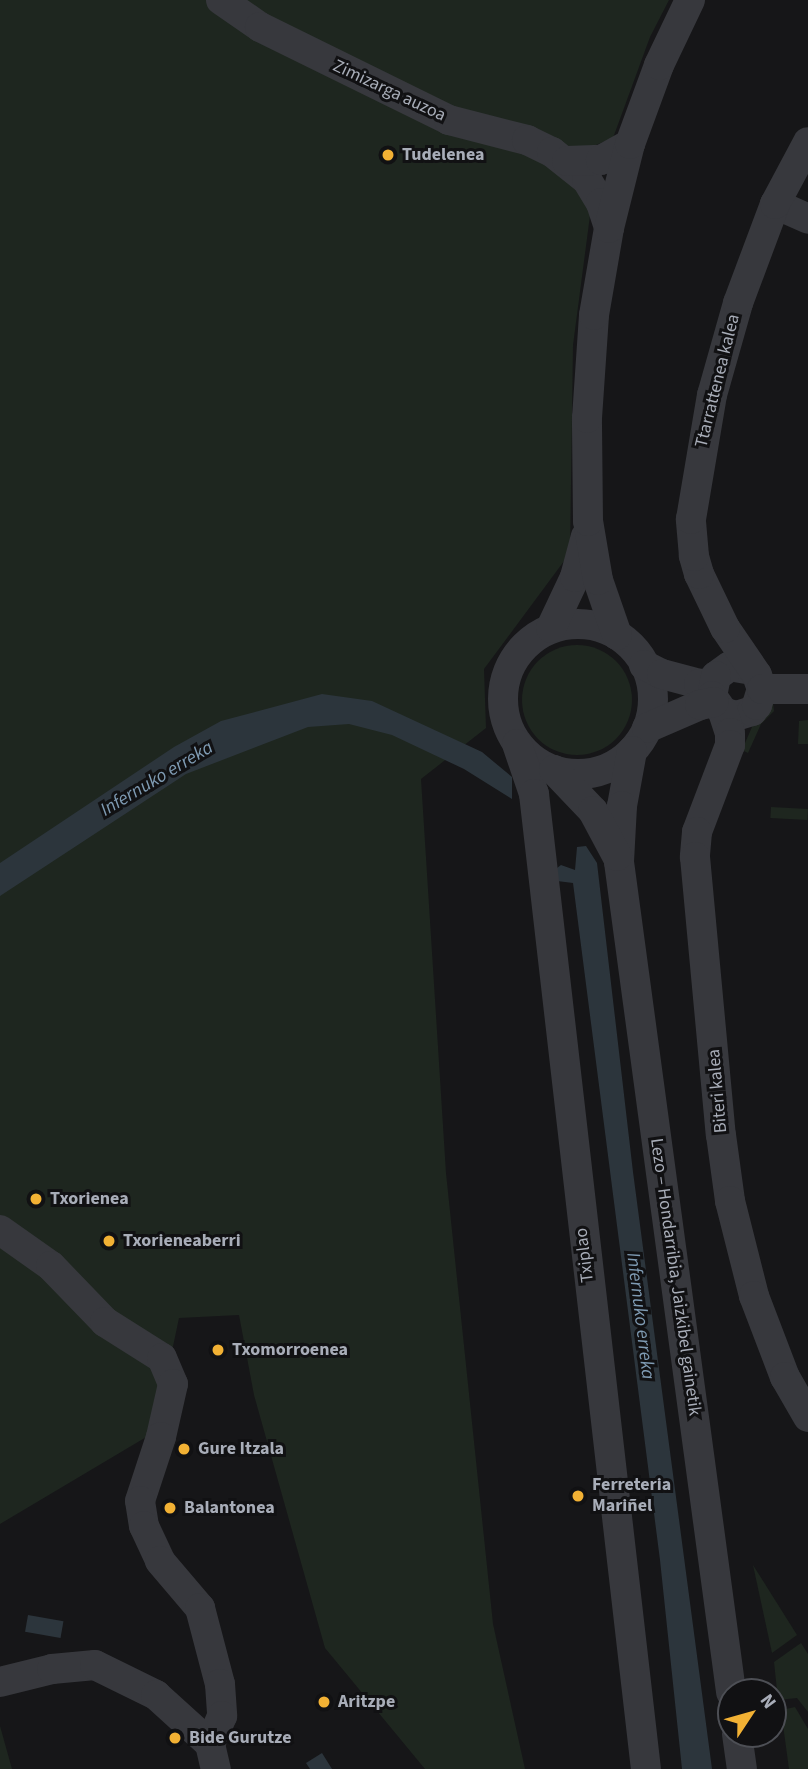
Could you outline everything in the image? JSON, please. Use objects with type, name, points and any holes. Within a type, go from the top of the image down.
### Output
[{"type":"street","name":"Zimizarga auzoa","points":[[221,0],[260,27],[449,120],[527,140],[567,161]]},
{"type":"street","name":"Lezo – Hondarribia, Jaizkibel gainetik","points":[[617,635],[598,580],[588,522],[589,366],[609,228],[631,144],[659,65],[690,0]]},
{"type":"street","name":"Ttarrattenea kalea","points":[[734,691],[725,628],[699,574],[692,547],[691,519],[712,395],[738,303],[775,204],[808,142]]},
{"type":"street","points":[[567,161],[601,160],[631,144]]},
{"type":"street","points":[[567,161],[595,191],[609,228]]},
{"type":"street","points":[[775,204],[808,219]]},
{"type":"street","name":"Lezo – Hondarribia, Jaizkibel gainetik","points":[[551,628],[575,577],[588,522]]},
{"type":"street","name":"Lezo – Hondarribia, Jaizkibel gainetik","points":[[619,862],[593,811],[554,770],[529,756],[517,744],[504,712],[505,677],[523,647],[551,628],[585,624],[617,635],[637,653],[644,665],[653,696],[622,806],[619,862],[730,1678]]},
{"type":"street","points":[[644,665],[662,674],[734,691],[808,689]]},
{"type":"street","points":[[639,740],[700,705],[734,691]]},
{"type":"street","name":"Biteri kalea","points":[[734,691],[726,756],[697,832],[695,857],[721,1135],[730,1201],[754,1296],[785,1377],[808,1417]]},
{"type":"street","name":"Lezo – Hondarribia, Jaizkibel gainetik","points":[[554,770],[587,774],[604,769],[639,740]]},
{"type":"street","name":"Txiplao","points":[[517,744],[534,794],[646,1769]]},
{"type":"street","points":[[0,1230],[51,1266],[104,1322],[162,1358],[173,1384],[161,1437],[140,1501],[144,1526],[160,1560],[200,1608],[220,1684],[222,1716],[213,1756]]},
{"type":"street","points":[[0,1682],[52,1669],[95,1665],[156,1695],[213,1756]]},
{"type":"street","points":[[739,1748],[742,1769]]},
{"type":"shaded area","points":[[0,0],[669,0],[650,37],[613,138],[556,161],[591,208],[573,345],[570,553],[484,669],[486,728],[421,779],[446,1173],[493,1624],[525,1769],[425,1769],[325,1648],[254,1395],[239,1315],[179,1318],[163,1394],[148,1436],[0,1524]]},
{"type":"shaded area","points":[[577,645],[598,649],[616,661],[628,679],[632,700],[628,721],[616,739],[598,751],[577,755],[556,751],[538,739],[526,721],[522,700],[526,679],[538,661],[556,649]]},
{"type":"shaded area","points":[[773,703],[774,711],[761,724],[748,753],[742,750],[755,720]]},
{"type":"shaded area","points":[[808,720],[808,744],[798,744],[799,721]]},
{"type":"shaded area","points":[[771,807],[808,809],[807,820],[770,818]]},
{"type":"shaded area","points":[[753,1565],[797,1635],[772,1653]]},
{"type":"shaded area","points":[[801,1643],[808,1654],[808,1712],[797,1698],[787,1699],[787,1678],[776,1678],[774,1662]]},
{"type":"shaded area","points":[[795,1707],[808,1729],[808,1769],[789,1769],[786,1748],[787,1709]]},
{"type":"shaded area","points":[[0,1726],[12,1769],[0,1769]]},
{"type":"water","name":"Infernuko erreka","points":[[322,694],[372,701],[482,752],[512,777],[512,799],[464,769],[392,735],[349,724],[308,727],[186,774],[0,896],[0,863],[174,747],[221,721]]},
{"type":"water","name":"Infernuko erreka","points":[[586,846],[597,863],[633,1172],[712,1769],[682,1769],[660,1560],[573,883],[557,881],[553,871],[561,865],[575,870],[577,847]]},
{"type":"water","points":[[28,1615],[63,1621],[61,1638],[25,1632]]},
{"type":"water","points":[[322,1753],[332,1769],[310,1769],[306,1763]]},
{"type":"place","name":"Tudelenea","points":[[388,155]]},
{"type":"place","name":"Txorienea","points":[[36,1199]]},
{"type":"place","name":"Txorieneaberri","points":[[109,1241]]},
{"type":"place","name":"Txomorroenea","points":[[218,1350]]},
{"type":"place","name":"Gure Itzala","points":[[184,1449]]},
{"type":"place","name":"Ferreteria Mariñel","points":[[578,1496]]},
{"type":"place","name":"Balantonea","points":[[170,1508]]},
{"type":"place","name":"Aritzpe","points":[[324,1702]]},
{"type":"place","name":"Bide Gurutze","points":[[175,1738]]}]
